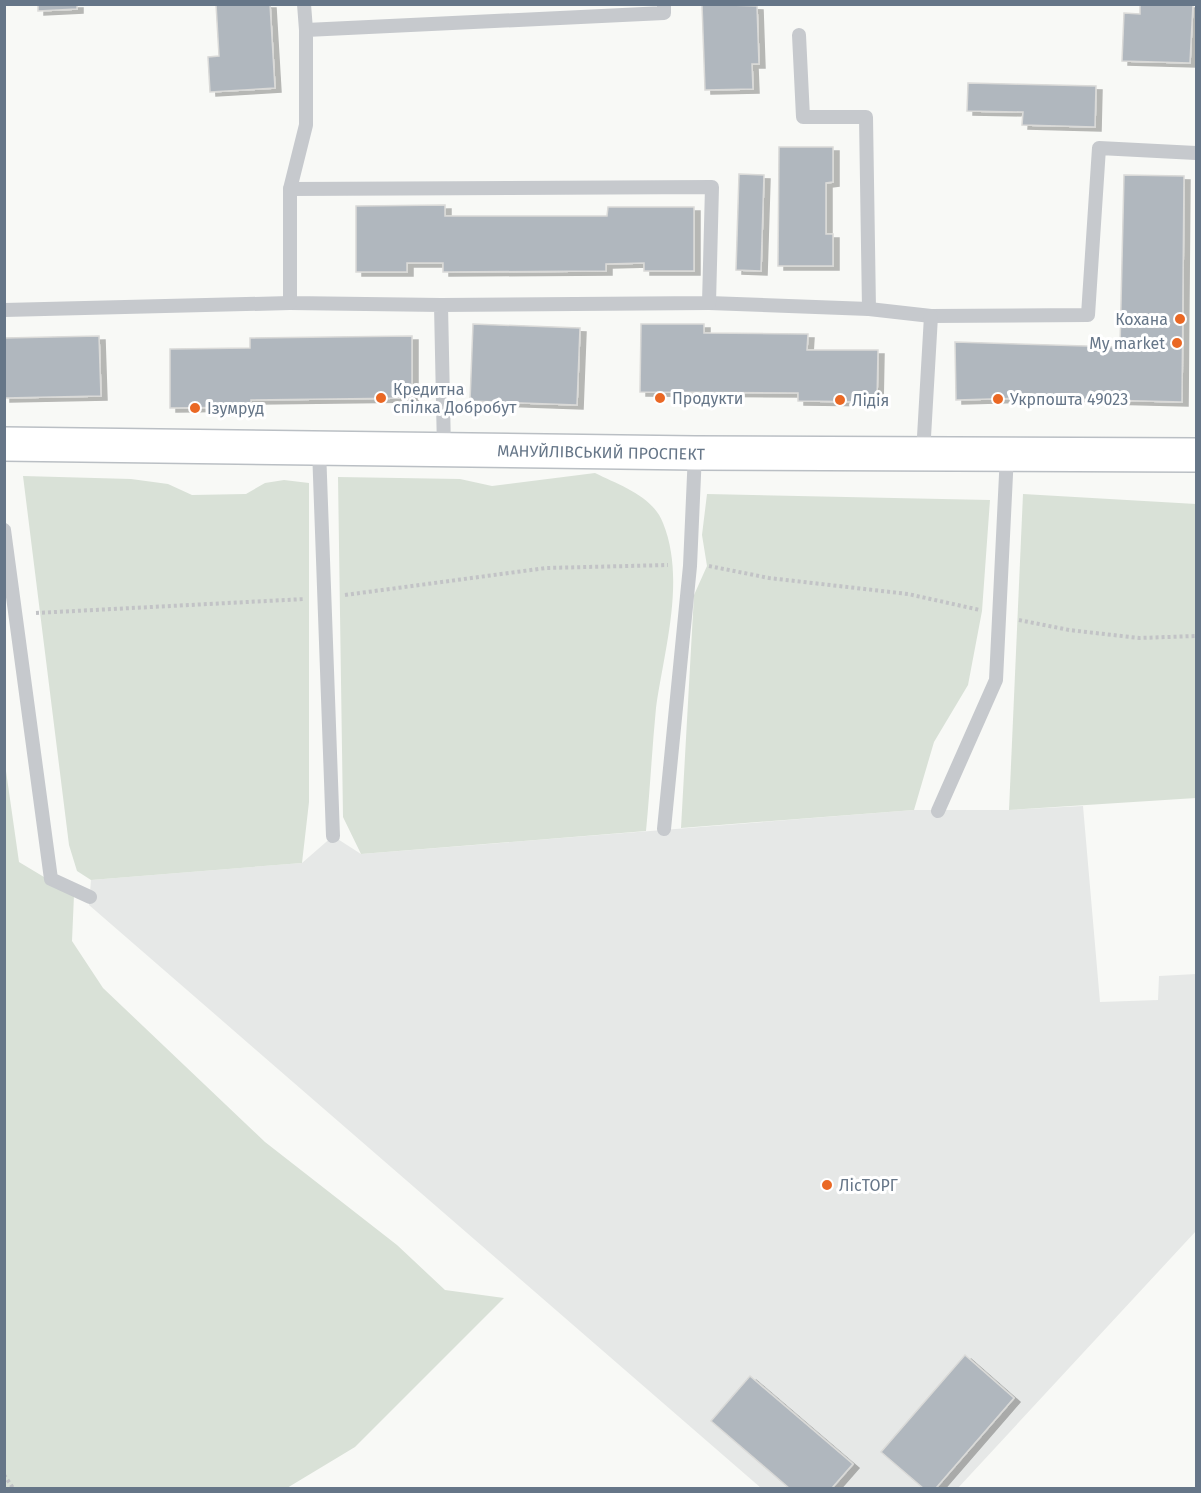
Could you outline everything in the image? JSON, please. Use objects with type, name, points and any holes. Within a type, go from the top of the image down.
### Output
[{"type":"main road","name":"МАНУЙЛІВСЬКИЙ ПРОСПЕКТ","points":[[4,444],[695,453],[1197,455]]},
{"type":"lane","points":[[290,303],[290,189],[306,125],[304,4]]},
{"type":"lane","points":[[306,30],[664,13],[664,4]]},
{"type":"lane","points":[[800,35],[803,117],[866,117],[869,309]]},
{"type":"lane","points":[[4,310],[290,303],[441,305],[709,303],[869,309],[932,316],[1088,315],[1099,148],[1197,153]]},
{"type":"lane","points":[[290,189],[712,187],[709,303]]},
{"type":"lane","points":[[441,305],[444,450]]},
{"type":"lane","points":[[923,454],[932,316]]},
{"type":"lane","points":[[319,449],[333,836]]},
{"type":"lane","points":[[664,829],[690,566],[695,453]]},
{"type":"lane","points":[[938,811],[996,680],[1007,454]]},
{"type":"lane","points":[[4,530],[51,879],[90,897]]},
{"type":"path","points":[[16,614],[324,598],[546,568],[706,566],[769,578],[908,594],[1069,630],[1140,638],[1197,636]]},
{"type":"path","points":[[4,1475],[13,1488]]},
{"type":"shaded area","points":[[595,473],[634,492],[652,505],[663,523],[670,545],[673,568],[671,615],[656,708],[646,831],[361,854],[343,817],[338,477],[460,479],[492,486]]},
{"type":"shaded area","points":[[23,476],[131,479],[168,484],[192,495],[246,494],[265,483],[284,480],[309,483],[309,802],[302,863],[91,880],[77,871],[69,845]]},
{"type":"shaded area","points":[[707,494],[990,500],[982,611],[968,685],[934,742],[914,810],[681,828],[694,595],[707,566],[702,535]]},
{"type":"shaded area","points":[[1023,494],[1196,504],[1196,798],[1009,810]]},
{"type":"shaded area","points":[[4,757],[19,862],[74,895],[72,941],[103,988],[265,1142],[397,1245],[445,1290],[504,1298],[355,1447],[287,1488],[5,1488]]},
{"type":"shaded area","points":[[1083,806],[1100,1002],[1158,1000],[1159,976],[1196,974],[1196,1231],[958,1488],[761,1488],[89,905],[91,880],[302,863],[333,836],[361,854],[914,810],[1009,810]]},
{"type":"building","points":[[38,4],[77,4],[77,9],[38,11]]},
{"type":"building","points":[[216,4],[270,4],[275,88],[210,92],[208,57],[219,56]]},
{"type":"building","points":[[702,4],[757,6],[759,64],[752,64],[753,89],[705,90]]},
{"type":"building","points":[[1140,4],[1193,4],[1190,63],[1122,61],[1124,13],[1140,14]]},
{"type":"building","points":[[968,83],[1096,86],[1095,127],[1022,125],[1023,112],[967,111]]},
{"type":"building","points":[[779,147],[833,147],[833,182],[826,183],[826,234],[833,234],[833,266],[778,266]]},
{"type":"building","points":[[739,174],[764,175],[761,271],[736,270]]},
{"type":"building","points":[[1124,175],[1184,176],[1182,402],[1025,398],[956,400],[955,342],[1120,347]]},
{"type":"building","points":[[445,205],[445,216],[607,216],[608,207],[694,207],[694,271],[644,271],[644,263],[606,264],[606,271],[443,272],[443,263],[407,263],[407,272],[356,272],[356,206]]},
{"type":"building","points":[[473,324],[580,328],[577,405],[470,401]]},
{"type":"building","points":[[641,324],[704,324],[704,333],[808,334],[807,350],[878,350],[877,402],[798,401],[798,393],[640,392]]},
{"type":"building","points":[[99,336],[101,396],[4,398],[4,338]]},
{"type":"building","points":[[412,336],[412,398],[251,400],[251,407],[170,408],[170,349],[250,348],[250,338]]},
{"type":"building","points":[[965,1355],[1014,1398],[936,1488],[923,1488],[881,1452]]},
{"type":"building","points":[[750,1376],[853,1464],[832,1488],[789,1488],[711,1421]]},
{"type":"place","name":"Кохана","points":[[1180,319]]},
{"type":"place","name":"My market","points":[[1177,343]]},
{"type":"place","name":"Кредитна спілка Добробут","points":[[381,398]]},
{"type":"place","name":"Продукти","points":[[660,398]]},
{"type":"place","name":"Укрпошта 49023","points":[[998,399]]},
{"type":"place","name":"Лідія","points":[[840,400]]},
{"type":"place","name":"Ізумруд","points":[[195,408]]},
{"type":"place","name":"ЛісТОРГ","points":[[827,1185]]}]
